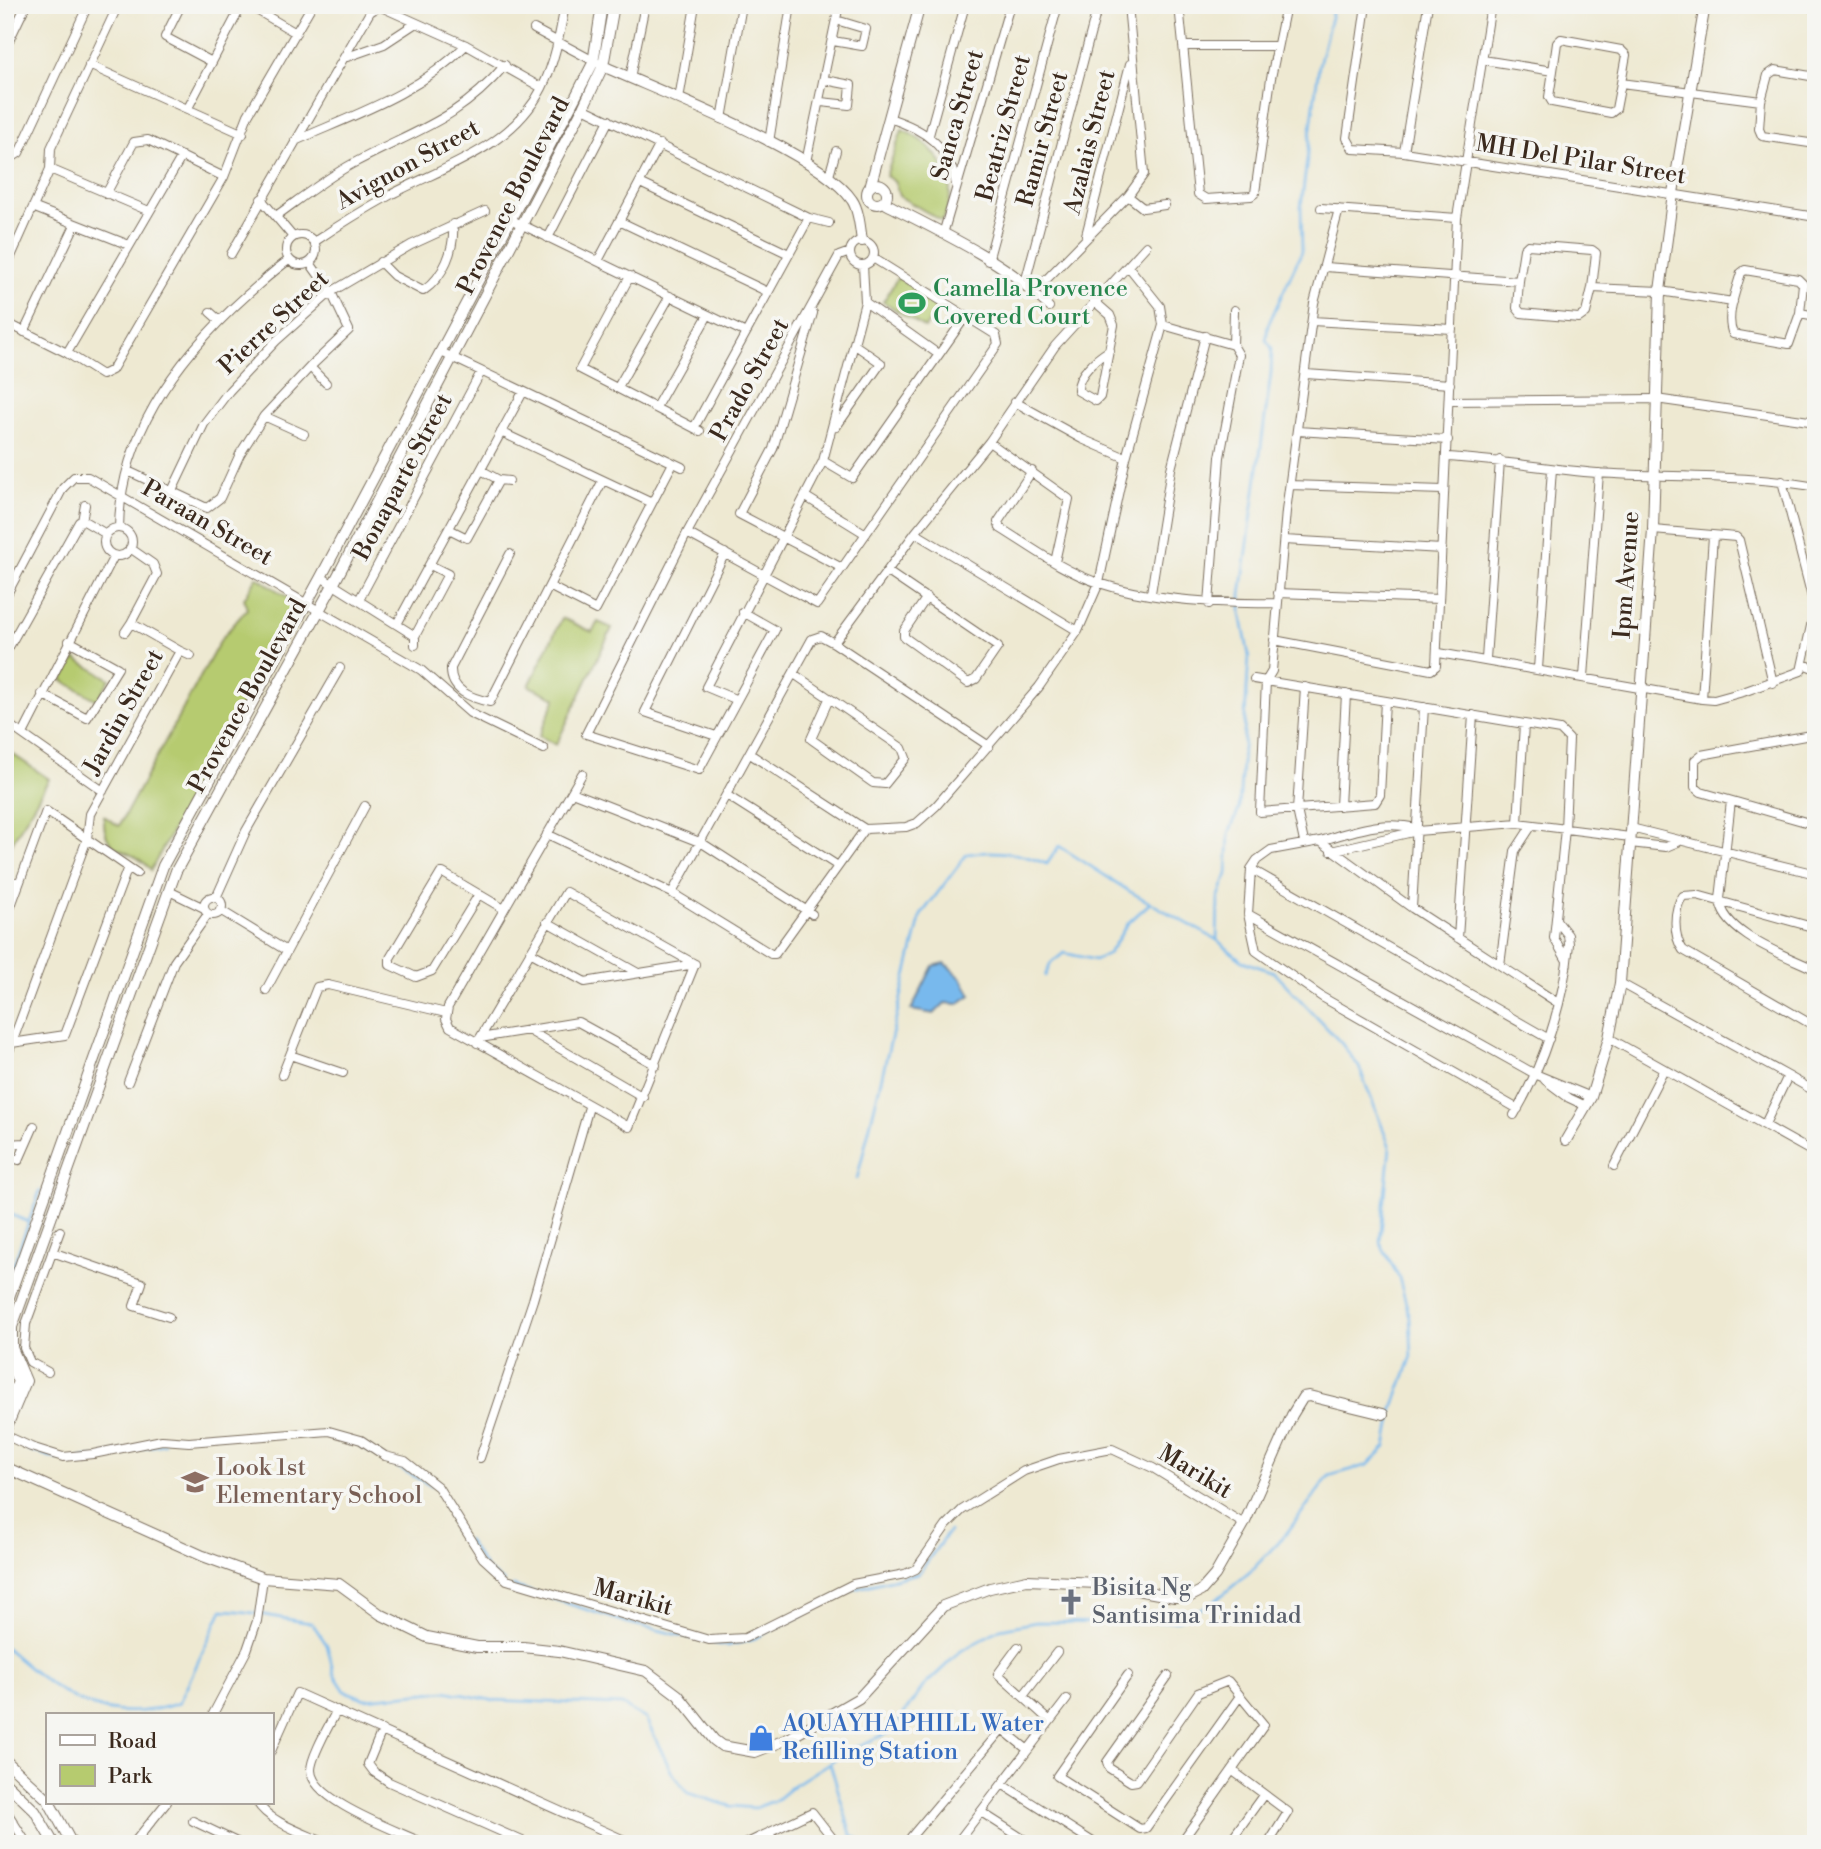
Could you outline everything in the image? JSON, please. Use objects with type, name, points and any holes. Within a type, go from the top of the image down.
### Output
[{"type":"street","points":[[5,48],[8,35],[26,5]]},
{"type":"street","points":[[5,155],[12,158],[19,153],[88,5]]},
{"type":"street","points":[[5,270],[35,208],[50,169],[51,148],[118,5]]},
{"type":"street","points":[[181,5],[165,37],[212,62]]},
{"type":"street","points":[[188,108],[242,5]]},
{"type":"street","points":[[248,5],[296,33]]},
{"type":"street","points":[[5,322],[67,353],[102,375],[112,370],[224,177],[243,134],[248,115],[312,5]]},
{"type":"street","name":"Avignon Street","points":[[314,242],[382,200],[441,172],[492,143],[516,121],[542,88],[558,43],[565,5]]},
{"type":"street","name":"Provence Boulevard","points":[[5,1308],[163,866],[321,577],[510,219],[598,64],[602,5]]},
{"type":"street","name":"Provence Boulevard","points":[[26,1381],[12,1348],[12,1327],[176,871],[334,584],[583,108],[614,5]]},
{"type":"street","points":[[630,78],[645,5]]},
{"type":"street","points":[[679,99],[695,5]]},
{"type":"street","points":[[722,119],[742,5]]},
{"type":"street","points":[[769,142],[791,5]]},
{"type":"street","points":[[806,162],[821,102],[839,5]]},
{"type":"street","points":[[920,5],[869,193],[873,203],[883,202],[943,234],[1025,283],[1049,307]]},
{"type":"street","points":[[929,135],[965,5]]},
{"type":"street","name":"Sanca Street","points":[[943,234],[1010,5]]},
{"type":"street","name":"Beatriz Street","points":[[988,261],[1058,5]]},
{"type":"street","name":"Ramir Street","points":[[1025,283],[1098,5]]},
{"type":"street","points":[[1033,293],[1128,196],[1144,174],[1128,5]]},
{"type":"street","points":[[1179,5],[1198,194],[1206,199],[1251,196],[1255,193],[1277,46],[1286,5]]},
{"type":"street","name":"MH Del Pilar Street","points":[[1366,5],[1347,138],[1353,149],[1404,152],[1816,216]]},
{"type":"street","points":[[1404,152],[1428,5]]},
{"type":"street","points":[[1274,640],[1431,670],[1436,666],[1443,490],[1448,457],[1457,218],[1491,5]]},
{"type":"street","name":"Ipm Avenue","points":[[1566,1140],[1589,1102],[1609,1038],[1620,982],[1653,530],[1660,291],[1689,91],[1705,5]]},
{"type":"street","points":[[1801,5],[1816,7]]},
{"type":"street","points":[[231,254],[370,12],[379,6],[466,45],[542,88]]},
{"type":"street","points":[[833,41],[860,47],[866,29],[836,20]]},
{"type":"street","points":[[346,57],[384,44],[416,23]]},
{"type":"street","points":[[534,29],[598,64],[769,142],[828,176],[855,205],[862,241],[872,247],[873,258]]},
{"type":"street","points":[[1561,39],[1621,50],[1626,55],[1621,83],[1616,109],[1611,113],[1552,102],[1549,97],[1557,43],[1561,39]]},
{"type":"street","points":[[295,141],[409,90],[433,76],[466,45]]},
{"type":"street","points":[[1183,46],[1277,46]]},
{"type":"street","name":"Azalais Street","points":[[1086,236],[1132,58]]},
{"type":"street","points":[[1483,60],[1553,71]]},
{"type":"street","points":[[89,65],[243,134]]},
{"type":"street","points":[[276,216],[353,164],[430,128],[464,106],[485,89],[505,65]]},
{"type":"street","points":[[1816,77],[1775,70],[1768,75],[1761,102],[1759,129],[1762,136],[1816,144]]},
{"type":"street","points":[[821,102],[849,106],[851,85],[825,80]]},
{"type":"street","points":[[1621,83],[1761,102]]},
{"type":"street","points":[[583,108],[809,218],[829,223]]},
{"type":"street","points":[[889,118],[918,128],[929,135],[953,167],[956,187]]},
{"type":"street","points":[[548,238],[609,120]]},
{"type":"street","points":[[106,194],[134,142],[148,140],[224,177]]},
{"type":"street","points":[[598,261],[660,144]]},
{"type":"street","points":[[828,176],[836,151]]},
{"type":"street","points":[[67,353],[182,156]]},
{"type":"street","points":[[50,169],[149,211]]},
{"type":"street","points":[[640,183],[789,254]]},
{"type":"street","points":[[855,205],[879,184],[885,188],[887,194],[883,202]]},
{"type":"street","points":[[1128,196],[1143,208],[1165,205]]},
{"type":"street","points":[[261,199],[293,237]]},
{"type":"street","points":[[35,208],[128,245]]},
{"type":"street","points":[[1321,208],[1457,218]]},
{"type":"street","points":[[1339,209],[1312,321],[1297,431],[1276,603],[1272,671],[1266,681],[1258,810],[1263,814],[1375,803],[1380,795],[1385,701]]},
{"type":"street","name":"Pierre Street","points":[[172,491],[204,424],[229,391],[276,341],[331,292],[380,262],[453,224],[485,211]]},
{"type":"street","points":[[630,276],[580,369],[697,428],[809,218]]},
{"type":"street","points":[[510,219],[746,333]]},
{"type":"street","points":[[619,221],[768,292]]},
{"type":"street","points":[[380,262],[394,276],[423,290],[434,284],[446,261],[454,240],[453,224]]},
{"type":"street","points":[[24,332],[75,225]]},
{"type":"street","points":[[304,235],[314,242],[316,255],[310,263],[300,266],[289,260],[286,248],[293,237],[304,235]]},
{"type":"street","points":[[862,241],[854,244],[850,252],[852,260],[863,265]]},
{"type":"street","points":[[1528,245],[1592,250],[1596,253],[1586,313],[1579,318],[1521,313],[1517,308],[1519,281],[1524,249],[1528,245]]},
{"type":"street","points":[[834,643],[915,533],[989,442],[1055,346],[1146,246]]},
{"type":"street","name":"Prado Street","points":[[716,736],[699,770],[586,734],[687,533],[839,256],[850,252]]},
{"type":"street","points":[[863,265],[873,258]]},
{"type":"street","points":[[687,533],[817,604],[998,344],[996,335],[873,258]]},
{"type":"street","points":[[119,528],[121,495],[133,448],[165,387],[219,320],[289,260]]},
{"type":"street","points":[[128,471],[207,508],[215,504],[240,454],[264,416],[349,330],[331,292],[310,263]]},
{"type":"street","points":[[735,699],[706,687],[823,461],[865,302],[863,265]]},
{"type":"street","points":[[750,754],[865,829],[906,827],[918,823],[1039,687],[1078,631],[1099,583],[1126,458],[1163,325],[1160,306],[1128,266]]},
{"type":"street","points":[[1325,267],[1519,281]]},
{"type":"street","points":[[1745,270],[1798,279],[1803,284],[1800,313],[1789,344],[1733,334],[1730,329],[1733,302],[1741,273],[1745,270]]},
{"type":"street","points":[[1592,288],[1660,291],[1733,302]]},
{"type":"street","points":[[618,387],[670,296]]},
{"type":"street","points":[[818,296],[773,449],[739,511],[740,516],[784,536],[842,568]]},
{"type":"street","points":[[1094,301],[1110,315],[1114,325],[1110,350],[1100,397],[1096,401],[1078,391],[1078,385],[1092,362],[1110,350]]},
{"type":"street","points":[[865,302],[938,354]]},
{"type":"street","points":[[1209,604],[1220,457],[1239,355],[1233,345],[1234,310]]},
{"type":"street","points":[[210,312],[219,320]]},
{"type":"street","points":[[1800,313],[1816,316]]},
{"type":"street","points":[[656,407],[708,315]]},
{"type":"street","points":[[823,461],[852,478],[966,316]]},
{"type":"street","points":[[1312,321],[1452,329]]},
{"type":"street","points":[[1163,325],[1233,345]]},
{"type":"street","points":[[1151,593],[1171,469],[1205,336]]},
{"type":"street","points":[[832,432],[881,363],[855,345]]},
{"type":"street","points":[[441,352],[682,467]]},
{"type":"street","points":[[310,367],[326,383]]},
{"type":"street","name":"Bonaparte Street","points":[[359,600],[481,372]]},
{"type":"street","points":[[1306,374],[1450,384]]},
{"type":"street","points":[[397,624],[523,392]]},
{"type":"street","points":[[1449,401],[1656,399],[1816,422]]},
{"type":"street","points":[[1015,402],[1082,439],[1126,458]]},
{"type":"street","points":[[264,416],[304,434]]},
{"type":"street","points":[[1297,431],[1448,440]]},
{"type":"street","points":[[501,432],[652,503]]},
{"type":"street","points":[[989,442],[1069,499],[1055,562]]},
{"type":"street","points":[[122,443],[133,448]]},
{"type":"street","points":[[1448,457],[1500,460],[1552,469],[1599,473],[1782,481],[1816,487]]},
{"type":"street","points":[[1486,659],[1500,460]]},
{"type":"street","points":[[549,586],[596,610],[673,463]]},
{"type":"street","points":[[1538,668],[1552,469]]},
{"type":"street","points":[[481,470],[499,480],[509,481]]},
{"type":"street","points":[[1032,471],[998,522],[1000,528],[1055,562],[1099,583],[1209,604],[1276,603]]},
{"type":"street","points":[[1584,677],[1599,473]]},
{"type":"street","name":"Paraan Street","points":[[5,598],[70,480],[88,477],[320,609],[421,670],[470,713],[544,749]]},
{"type":"street","points":[[449,529],[467,538],[499,480]]},
{"type":"street","points":[[510,554],[451,668],[453,682],[463,692],[490,702],[603,480]]},
{"type":"street","points":[[1438,653],[1538,668],[1641,690],[1714,700],[1796,676],[1803,664],[1815,604],[1782,481]]},
{"type":"street","points":[[1290,485],[1443,490]]},
{"type":"street","points":[[806,498],[866,534]]},
{"type":"street","points":[[5,654],[82,521],[85,505]]},
{"type":"street","points":[[82,521],[106,534]]},
{"type":"street","points":[[106,534],[119,528]]},
{"type":"street","points":[[106,534],[105,547],[114,555],[123,555],[130,548],[128,533],[119,528]]},
{"type":"street","points":[[1653,530],[1735,537],[1739,540],[1773,683]]},
{"type":"street","points":[[915,533],[1078,631]]},
{"type":"street","points":[[1702,699],[1713,537]]},
{"type":"street","points":[[1283,540],[1442,549]]},
{"type":"street","name":"Jardin Street","points":[[87,839],[90,814],[180,650],[131,623],[157,574],[153,564],[130,548]]},
{"type":"street","points":[[725,553],[645,712],[716,736],[775,630],[743,612]]},
{"type":"street","points":[[23,734],[114,555]]},
{"type":"street","points":[[430,565],[457,578]]},
{"type":"street","points":[[888,572],[927,597],[998,647],[976,679],[968,683],[904,637],[904,631],[927,597]]},
{"type":"street","points":[[321,577],[397,624],[415,640],[448,574]]},
{"type":"street","points":[[1278,593],[1438,599]]},
{"type":"street","points":[[125,632],[131,623]]},
{"type":"street","points":[[673,893],[812,639],[821,636],[834,643],[989,746]]},
{"type":"street","points":[[42,694],[87,718],[118,668],[69,641]]},
{"type":"street","points":[[180,650],[191,656]]},
{"type":"street","points":[[1803,664],[1816,669]]},
{"type":"street","points":[[216,898],[246,831],[340,668]]},
{"type":"street","points":[[794,674],[906,753],[906,758],[885,784],[873,783],[811,740],[829,699]]},
{"type":"street","points":[[1254,679],[1560,730],[1569,739],[1566,829],[1553,938],[1566,959]]},
{"type":"street","points":[[1304,842],[1297,810],[1305,687]]},
{"type":"street","points":[[1340,806],[1346,694]]},
{"type":"street","points":[[1412,908],[1424,707]]},
{"type":"street","points":[[1458,938],[1473,715]]},
{"type":"street","points":[[5,722],[103,791]]},
{"type":"street","points":[[1518,823],[1524,724]]},
{"type":"street","points":[[1816,734],[1701,755],[1695,760],[1695,787],[1701,792],[1816,825]]},
{"type":"street","points":[[582,774],[446,1013],[450,1027],[479,1040],[589,1107],[629,1127],[695,964]]},
{"type":"street","points":[[572,792],[702,843],[809,912]]},
{"type":"street","points":[[727,796],[838,866]]},
{"type":"street","points":[[1731,802],[1720,899],[1723,915],[1736,929],[1816,970]]},
{"type":"street","points":[[266,990],[365,806]]},
{"type":"street","points":[[5,922],[43,809],[137,873]]},
{"type":"street","points":[[1417,830],[1395,823],[1375,824],[1320,841],[1271,850],[1257,860],[1251,869],[1248,914],[1256,951],[1322,997],[1516,1112],[1539,1076],[1558,1003],[1568,935],[1557,921]]},
{"type":"street","points":[[1331,851],[1417,830],[1518,823],[1630,836],[1667,836],[1678,842],[1816,874]]},
{"type":"street","points":[[1500,965],[1515,851],[1532,824]]},
{"type":"street","points":[[547,834],[673,893],[775,954],[809,912],[865,829]]},
{"type":"street","points":[[1630,836],[1666,847],[1678,842]]},
{"type":"street","points":[[5,1062],[9,1043],[87,839]]},
{"type":"street","points":[[1320,841],[1412,908],[1558,1003]]},
{"type":"street","points":[[163,866],[176,871]]},
{"type":"street","points":[[9,1043],[65,1035],[128,867]]},
{"type":"street","points":[[5,901],[25,868]]},
{"type":"street","points":[[1251,869],[1549,1040]]},
{"type":"street","points":[[479,894],[432,971],[416,977],[390,965],[390,958],[439,874],[443,873],[479,894],[504,909]]},
{"type":"street","points":[[169,891],[215,914],[220,910],[221,903],[216,898]]},
{"type":"street","points":[[479,1040],[564,894],[568,893],[695,964]]},
{"type":"street","points":[[1816,928],[1720,899],[1689,894],[1679,900],[1676,937],[1683,950],[1816,1027]]},
{"type":"street","points":[[128,1082],[174,962],[206,911],[207,899],[216,898]]},
{"type":"street","points":[[220,910],[287,951]]},
{"type":"street","points":[[1248,914],[1539,1076],[1569,1098],[1589,1102]]},
{"type":"street","points":[[547,922],[638,973]]},
{"type":"street","points":[[530,952],[585,982],[695,964]]},
{"type":"street","points":[[1620,982],[1816,1092]]},
{"type":"street","points":[[282,1075],[317,987],[321,985],[446,1013]]},
{"type":"street","points":[[479,1040],[579,1022],[656,1065]]},
{"type":"street","points":[[528,1030],[643,1097]]},
{"type":"street","points":[[1609,1038],[1816,1154]]},
{"type":"street","points":[[290,1055],[343,1073]]},
{"type":"street","points":[[1614,1166],[1664,1069]]},
{"type":"street","points":[[1765,1124],[1788,1076]]},
{"type":"street","points":[[480,1458],[533,1300],[589,1107]]},
{"type":"street","points":[[5,1155],[19,1160],[34,1126]]},
{"type":"street","points":[[5,1144],[26,1143]]},
{"type":"street","points":[[48,1372],[36,1368],[24,1348],[23,1337],[60,1231]]},
{"type":"street","points":[[52,1252],[142,1283],[134,1306],[169,1317]]},
{"type":"street","points":[[158,1313],[161,1302]]},
{"type":"street","points":[[5,1350],[18,1382],[5,1409]]},
{"type":"street","points":[[5,1433],[26,1381],[36,1368]]},
{"type":"street","points":[[5,1467],[203,1556],[263,1578],[339,1584],[380,1614],[427,1637],[453,1643],[559,1651],[646,1671],[678,1695],[714,1740],[722,1746],[755,1752],[788,1739],[859,1698],[943,1606],[990,1588],[1027,1580],[1098,1583],[1189,1597],[1201,1591],[1215,1574],[1244,1524],[1292,1415],[1303,1397],[1309,1396],[1383,1415]]},
{"type":"street","name":"Marikit","points":[[5,1433],[31,1447],[63,1457],[106,1452],[162,1440],[190,1442],[329,1431],[361,1440],[385,1456],[405,1461],[438,1487],[483,1558],[507,1580],[709,1640],[745,1639],[853,1584],[905,1574],[916,1569],[946,1526],[995,1488],[1035,1467],[1092,1451],[1121,1451],[1244,1524]]},
{"type":"street","points":[[214,1713],[247,1650],[257,1621],[263,1578]]},
{"type":"street","points":[[1018,1647],[997,1672],[1050,1721]]},
{"type":"street","points":[[1023,1696],[1057,1652]]},
{"type":"street","points":[[1128,1675],[1057,1776],[1140,1829],[1146,1828],[1240,1696]]},
{"type":"street","points":[[1168,1676],[1107,1762],[1109,1768],[1130,1782],[1137,1781],[1199,1693],[1228,1681],[1264,1726],[1180,1844]]},
{"type":"street","points":[[273,1747],[297,1693],[618,1841],[633,1844]]},
{"type":"street","points":[[960,1843],[1067,1699]]},
{"type":"street","points":[[337,1710],[310,1767],[313,1782],[324,1794],[349,1808],[425,1844]]},
{"type":"street","points":[[916,1844],[911,1837],[1002,1729],[1028,1751]]},
{"type":"street","points":[[382,1730],[368,1764],[374,1772],[389,1782],[529,1844]]},
{"type":"street","points":[[5,1760],[46,1798]]},
{"type":"street","points":[[1233,1771],[1288,1812],[1268,1844]]},
{"type":"street","points":[[5,1782],[35,1811],[54,1844]]},
{"type":"street","points":[[1002,1784],[1096,1844]]},
{"type":"street","points":[[1228,1844],[1264,1794]]},
{"type":"street","points":[[50,1804],[72,1844]]},
{"type":"street","points":[[133,1844],[165,1804]]},
{"type":"street","points":[[258,1804],[282,1822],[328,1844]]},
{"type":"street","points":[[745,1844],[812,1812],[832,1842]]},
{"type":"street","points":[[981,1812],[1031,1844]]},
{"type":"street","points":[[7,1816],[27,1844]]},
{"type":"street","points":[[193,1821],[241,1844]]},
{"type":"street","points":[[764,1835],[786,1844]]},
{"type":"green space","points":[[902,130],[926,145],[943,167],[950,193],[942,221],[899,196],[895,182],[886,176]]},
{"type":"green space","name":"Camella Provence Covered Court","points":[[898,277],[941,304],[925,328],[883,302]]},
{"type":"green space","points":[[257,577],[296,603],[151,870],[143,862],[113,845],[105,830],[104,816],[119,826],[221,639],[247,609],[244,599]]},
{"type":"green space","points":[[562,618],[592,632],[598,622],[612,628],[556,745],[539,736],[556,698],[529,686]]},
{"type":"green space","points":[[75,659],[110,679],[97,700],[62,680]]},
{"type":"green space","points":[[5,749],[49,779],[5,855]]},
{"type":"water","points":[[945,963],[962,979],[971,995],[958,1004],[945,1003],[934,1014],[911,1010],[933,966]]},
{"type":"waterway","points":[[5,1647],[64,1693],[84,1703],[128,1712],[152,1710],[179,1703],[222,1610],[312,1623],[327,1645],[334,1674],[345,1691],[366,1699],[445,1691],[491,1700],[622,1705],[646,1719],[671,1771],[688,1793],[730,1806],[755,1808],[776,1800],[794,1785],[851,1749],[891,1732],[923,1687],[961,1651],[1000,1629],[1036,1622],[1140,1623],[1179,1620],[1215,1601],[1251,1571],[1286,1534],[1329,1476],[1368,1465],[1386,1447],[1393,1408],[1412,1356],[1410,1318],[1399,1278],[1380,1242],[1390,1147],[1359,1067],[1342,1044],[1274,972],[1242,961],[1217,940],[1218,899],[1227,874],[1229,833],[1239,809],[1249,656],[1241,614],[1241,595],[1271,373],[1272,348],[1266,340],[1268,325],[1302,251],[1301,207],[1319,65],[1334,5]]},
{"type":"waterway","points":[[857,1179],[921,915],[967,854],[1008,853],[1047,864],[1059,846],[1129,891],[1217,940]]},
{"type":"waterway","points":[[1045,976],[1051,963],[1064,953],[1095,960],[1109,953],[1128,923],[1150,903]]},
{"type":"waterway","points":[[5,1288],[40,1191]]},
{"type":"waterway","points":[[5,1212],[28,1222]]},
{"type":"waterway","points":[[5,1384],[5,1389]]},
{"type":"waterway","points":[[324,1435],[357,1444],[431,1486]]},
{"type":"waterway","points":[[105,1455],[164,1444]]},
{"type":"waterway","points":[[27,1449],[57,1459]]},
{"type":"waterway","points":[[67,1460],[96,1457]]},
{"type":"waterway","points":[[513,1586],[628,1623],[726,1646],[751,1640],[854,1589],[919,1573],[949,1531]]},
{"type":"waterway","points":[[467,1540],[487,1570],[504,1582]]},
{"type":"waterway","points":[[830,1763],[851,1834],[865,1844]]},
{"type":"place","name":"Camella Provence Covered Court","points":[[912,303]]},
{"type":"place","name":"Look 1st Elementary School","points":[[195,1482]]},
{"type":"place","name":"Bisita Ng Santisima Trinidad","points":[[1071,1602]]},
{"type":"place","name":"AQUAYHAPHILL Water Refilling Station","points":[[761,1738]]}]
